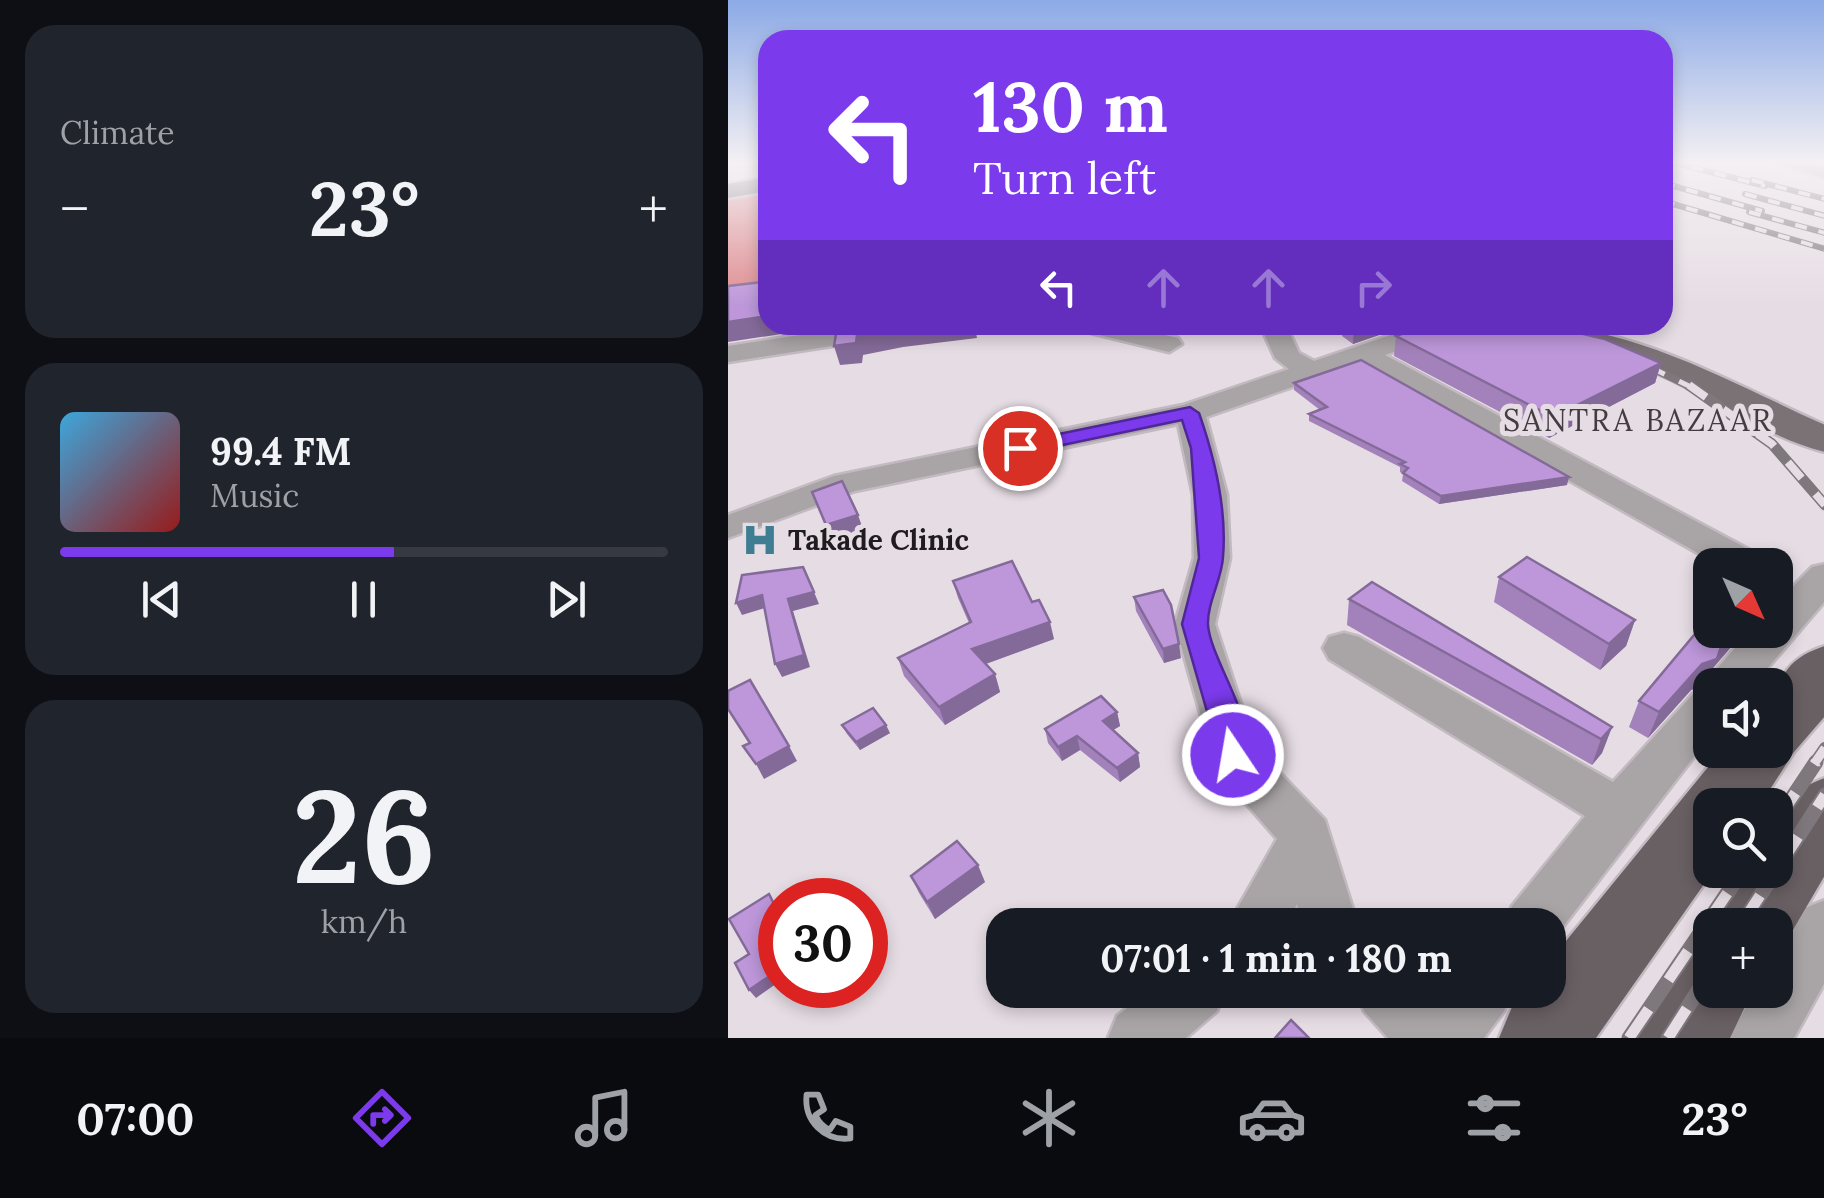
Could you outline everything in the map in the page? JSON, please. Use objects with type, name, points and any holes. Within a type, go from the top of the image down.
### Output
[{"type":"highway","points":[[1733,788],[1748,768]]},
{"type":"highway","points":[[1763,908],[1824,810]]},
{"type":"highway","points":[[1542,1038],[1693,839]]},
{"type":"highway","points":[[1681,1038],[1700,1008]]},
{"type":"main road","points":[[1569,335],[1590,344],[1633,352],[1824,440]]},
{"type":"main road","points":[[1616,335],[1633,352]]},
{"type":"street","points":[[728,354],[851,335]]},
{"type":"street","points":[[1131,335],[1169,344]]},
{"type":"street","points":[[1278,335],[1288,358],[1313,371]]},
{"type":"street","points":[[728,527],[846,483],[1190,413],[1417,335]]},
{"type":"street","points":[[1364,354],[1717,548]]},
{"type":"street","points":[[1190,413],[1201,448],[1212,558],[1195,624],[1227,720],[1233,755],[1307,836],[1326,908]]},
{"type":"street","points":[[1344,648],[1619,811]]},
{"type":"street","points":[[1743,668],[1760,648]]},
{"type":"street","points":[[1545,908],[1619,811],[1693,725]]},
{"type":"street","points":[[1266,908],[1307,836]]},
{"type":"street","points":[[1760,1038],[1824,927]]},
{"type":"street","points":[[1139,1038],[1175,1008]]},
{"type":"street","points":[[1401,1008],[1428,1038]]},
{"type":"street","points":[[1446,1038],[1468,1008]]},
{"type":"shaded area","points":[[728,209],[758,209],[758,286],[728,290]]},
{"type":"building","points":[[758,282],[758,318],[728,322],[728,286]]},
{"type":"building","points":[[836,335],[857,335],[856,343],[834,346]]},
{"type":"building","points":[[1588,335],[1661,363],[1553,417],[1396,336]]},
{"type":"building","points":[[1361,360],[1569,477],[1441,496],[1403,473],[1408,468],[1400,464],[1405,462],[1309,414],[1327,407],[1294,383]]},
{"type":"building","points":[[842,481],[858,515],[826,525],[812,492]]},
{"type":"building","points":[[1527,557],[1635,620],[1609,644],[1499,577]]},
{"type":"building","points":[[1012,561],[1032,602],[1039,600],[1050,622],[972,649],[995,674],[939,707],[898,658],[971,622],[953,581]]},
{"type":"building","points":[[803,567],[814,592],[788,599],[804,655],[775,664],[762,595],[736,603],[742,575]]},
{"type":"building","points":[[1372,582],[1612,727],[1601,739],[1349,599]]},
{"type":"building","points":[[1163,590],[1171,605],[1179,644],[1163,649],[1134,597]]},
{"type":"building","points":[[1693,636],[1693,648],[1721,648],[1717,659],[1693,668],[1693,674],[1659,712],[1639,701]]},
{"type":"building","points":[[750,680],[789,746],[756,764],[743,746],[750,743],[728,709],[728,691]]},
{"type":"building","points":[[1101,696],[1117,712],[1103,721],[1138,753],[1117,768],[1077,736],[1058,747],[1045,729]]},
{"type":"building","points":[[873,708],[886,725],[856,742],[842,725]]},
{"type":"building","points":[[957,841],[978,865],[927,902],[911,876]]},
{"type":"building","points":[[758,901],[758,984],[749,990],[735,963],[749,954],[729,919]]},
{"type":"building","points":[[1291,1020],[1309,1038],[1275,1038]]},
{"type":"railway","points":[[1691,209],[1825,249]]},
{"type":"railway","points":[[1756,209],[1762,211]]},
{"type":"railway","points":[[1801,209],[1825,216]]},
{"type":"railway","points":[[1749,212],[1825,233]]},
{"type":"railway","points":[[1584,335],[1693,388]]},
{"type":"railway","points":[[1689,385],[1772,444],[1825,505]]},
{"type":"railway","points":[[1814,764],[1825,748]]},
{"type":"railway","points":[[1793,796],[1816,762]]},
{"type":"railway","points":[[1752,908],[1825,795]]},
{"type":"railway","points":[[1629,1038],[1731,888]]},
{"type":"railway","points":[[1668,1038],[1693,999]]},
{"type":"place","name":"Takade Clinic","points":[[760,540]]},
{"type":"district","name":"SANTRA BAZAAR","points":[[1638,421]]},
{"type":"route","points":[[1020,448],[1190,413],[1210,496],[1212,558],[1195,624],[1227,720],[1233,755]]}]
